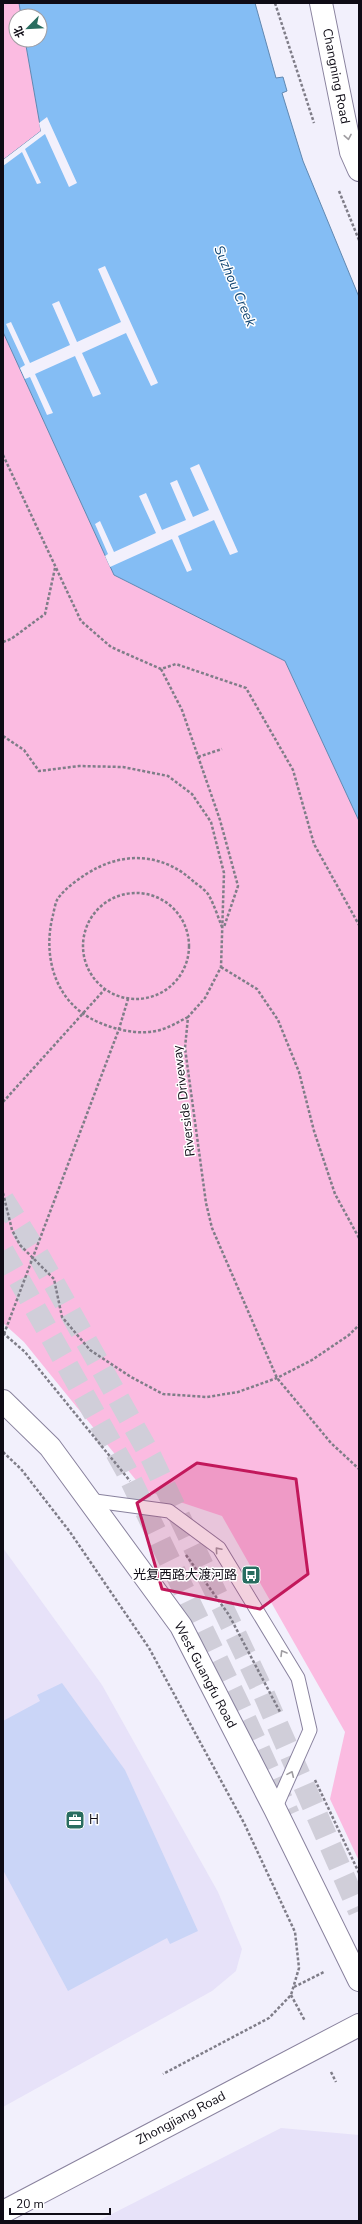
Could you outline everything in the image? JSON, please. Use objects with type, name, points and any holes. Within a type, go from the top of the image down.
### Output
[{"type":"street","name":"Changning Road","points":[[321,3],[351,152],[359,170]]},
{"type":"street","name":"West Guangfu Road","points":[[3,1401],[50,1448],[181,1626],[276,1809],[359,1980]]},
{"type":"street","name":"Zhongjiang Road","points":[[3,2212],[359,2025]]},
{"type":"lane","points":[[88,1500],[169,1511],[219,1548],[298,1678],[310,1730],[276,1809]]},
{"type":"path","points":[[3,454],[81,621],[111,647],[161,669],[182,710],[220,820],[238,886],[223,930]]},
{"type":"path","points":[[3,642],[11,639],[44,614],[55,567]]},
{"type":"path","points":[[161,669],[176,664],[246,688],[293,770],[314,844],[359,925]]},
{"type":"path","points":[[3,736],[24,750],[39,772],[79,766],[123,767],[168,776],[192,794],[211,822],[224,873],[223,930],[221,967],[205,998],[188,1017],[162,1030],[143,1032],[119,1029],[101,1024],[82,1013],[63,994],[51,967],[48,934],[57,900],[82,875],[108,862],[130,858],[160,860],[184,872],[207,894],[223,930]]},
{"type":"path","points":[[198,756],[222,749]]},
{"type":"path","points":[[145,893],[167,902],[183,920],[190,943],[186,966],[172,986],[151,997],[128,999],[105,989],[89,971],[83,949],[87,925],[101,906],[122,894],[145,893]]},
{"type":"path","points":[[221,967],[257,990],[278,1020],[299,1072],[314,1131],[335,1194],[359,1238]]},
{"type":"path","points":[[3,1102],[105,989]]},
{"type":"path","points":[[128,999],[119,1029],[33,1260],[3,1333],[25,1352],[133,1484]]},
{"type":"path","name":"Riverside Driveway","points":[[188,1017],[186,1048],[212,1228],[277,1378],[331,1443],[359,1469]]},
{"type":"path","points":[[3,1193],[12,1230],[20,1245],[33,1260],[54,1279],[62,1317],[90,1350],[131,1377],[163,1394],[214,1396],[238,1392],[277,1378],[312,1360],[349,1335],[359,1325]]},
{"type":"path","points":[[3,1452],[21,1469],[70,1532],[149,1648],[244,1823],[295,1932],[299,1968],[291,1995],[269,2018],[163,2074]]},
{"type":"path","points":[[184,1552],[228,1615],[280,1714]]},
{"type":"path","points":[[314,1777],[359,1873]]},
{"type":"highlighted area","points":[[197,1463],[296,1479],[308,1574],[260,1609],[162,1589],[137,1503]]},
{"type":"shaded area","points":[[3,3],[19,3],[20,8],[8,8],[8,48],[26,48],[41,131],[3,160]]},
{"type":"shaded area","points":[[3,332],[114,575],[285,661],[359,821],[359,1861],[330,1799],[345,1732],[222,1516],[144,1490],[24,1342],[3,1323]]},
{"type":"shaded area","points":[[3,1548],[102,1685],[218,1892],[242,1949],[236,1971],[212,1991],[3,2107]]},
{"type":"shaded area","points":[[281,2128],[359,2135],[359,2221],[98,2221]]},
{"type":"water","name":"Suzhou Creek","points":[[19,3],[255,3],[276,78],[283,77],[287,91],[282,93],[303,161],[359,297],[359,821],[285,661],[114,575],[3,332],[3,160],[41,131],[26,48],[48,48],[48,8],[20,8]]},
{"type":"pier","points":[[47,117],[77,183],[69,187],[45,134],[25,149],[41,183],[37,184],[22,152],[3,166],[3,160],[41,131],[39,123]]},
{"type":"pier","points":[[105,266],[158,383],[151,386],[126,333],[82,353],[101,394],[93,397],[75,356],[35,374],[53,413],[47,415],[30,377],[25,379],[20,368],[25,365],[6,324],[11,322],[30,363],[70,345],[52,304],[59,301],[77,342],[121,322],[98,269]]},
{"type":"pier","points":[[199,464],[238,552],[230,555],[214,520],[178,536],[192,570],[187,572],[172,539],[110,567],[105,556],[108,554],[95,524],[100,521],[114,552],[156,533],[139,496],[146,493],[162,530],[186,520],[170,483],[177,480],[193,517],[209,510],[190,468]]},
{"type":"building","name":"H","points":[[62,1683],[125,1770],[198,1931],[170,1944],[167,1938],[68,1991],[3,1870],[3,1721],[40,1701],[37,1695]]},
{"type":"tunnel","points":[[3,1199],[40,1258],[151,1457],[263,1692],[359,1911]]},
{"type":"tunnel","points":[[3,1251],[126,1470],[238,1703],[289,1815]]},
{"type":"place","name":"光复西路大渡河路","points":[[251,1575]]},
{"type":"place","name":"H","points":[[75,1820]]}]
